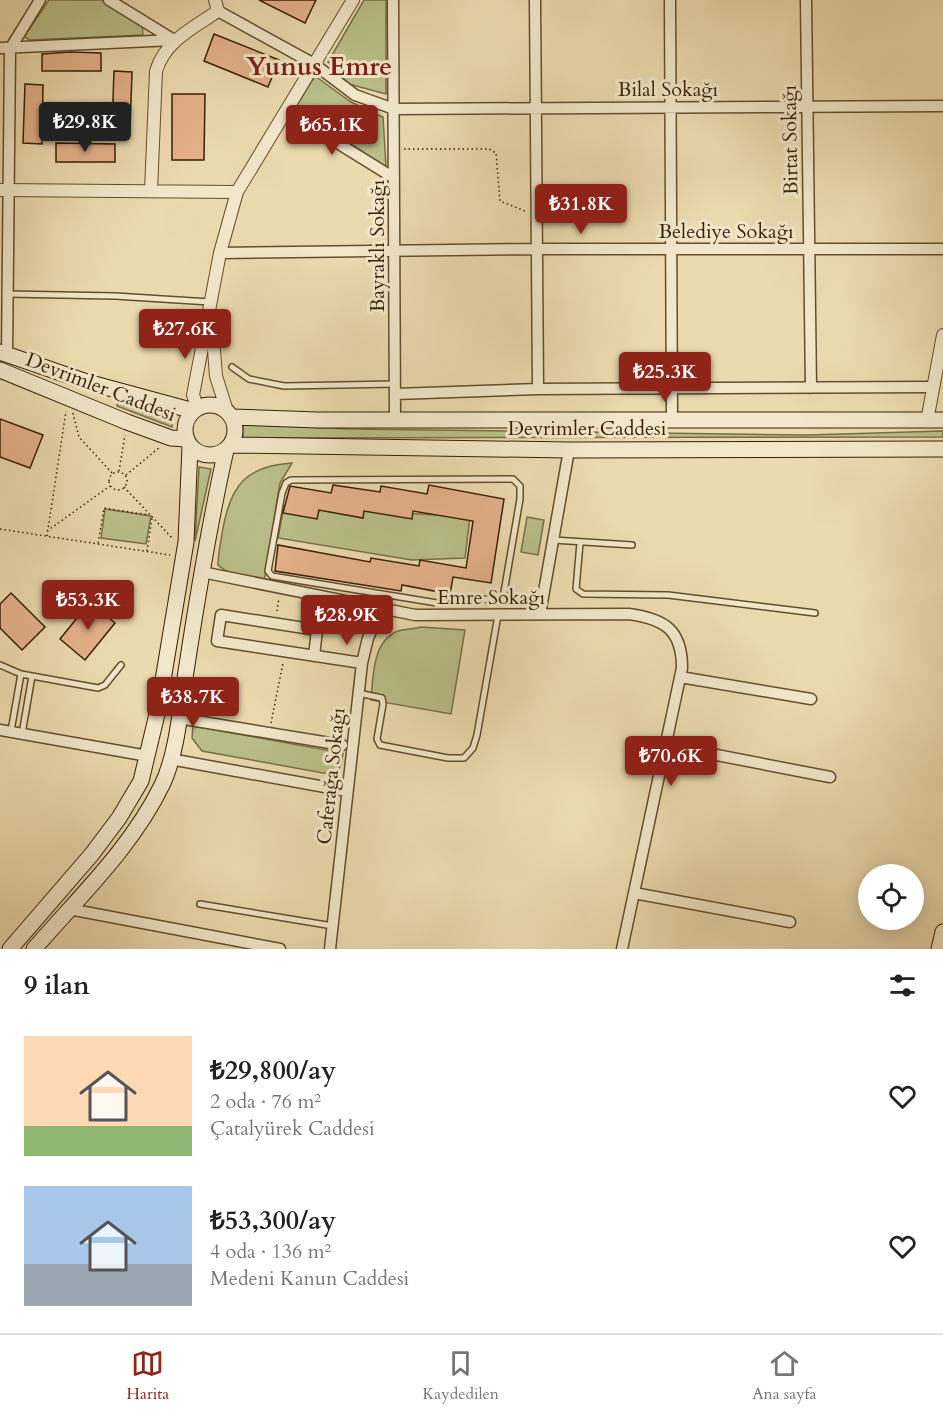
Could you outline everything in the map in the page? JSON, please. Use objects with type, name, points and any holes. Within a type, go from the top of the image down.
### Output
[{"type":"main road","name":"Devrimler Caddesi","points":[[4,353],[87,382],[196,410]]},
{"type":"main road","name":"Devrimler Caddesi","points":[[0,370],[127,422],[183,441]]},
{"type":"main road","points":[[10,949],[92,854],[119,818],[141,781],[148,756],[184,554],[183,441],[186,424],[196,410],[214,405],[229,414],[236,430],[228,447],[202,572],[178,718],[163,783],[141,821],[34,949]]},
{"type":"main road","name":"Devrimler Caddesi","points":[[229,414],[395,420],[943,420]]},
{"type":"main road","points":[[183,441],[203,455],[219,454],[228,447]]},
{"type":"main road","name":"Devrimler Caddesi","points":[[228,447],[569,450],[943,449]]},
{"type":"main road","points":[[148,756],[170,759]]},
{"type":"main road","points":[[939,949],[943,932]]},
{"type":"street","points":[[4,353],[8,294],[4,190],[5,49],[40,0]]},
{"type":"street","points":[[109,0],[174,40]]},
{"type":"street","points":[[196,410],[193,395],[220,253],[237,192],[353,0]]},
{"type":"street","name":"Bayraklı Sokağı","points":[[393,0],[395,420]]},
{"type":"street","points":[[534,0],[538,389]]},
{"type":"street","points":[[670,0],[672,420]]},
{"type":"street","name":"Birtat Sokağı","points":[[806,0],[811,388]]},
{"type":"street","points":[[151,191],[156,71],[164,51],[216,5],[314,64],[355,95],[394,109]]},
{"type":"street","points":[[5,49],[174,40]]},
{"type":"street","name":"Bilal Sokağı","points":[[394,109],[943,106]]},
{"type":"street","points":[[286,111],[394,178]]},
{"type":"street","points":[[4,190],[237,192]]},
{"type":"street","name":"Belediye Sokağı","points":[[220,253],[537,249],[943,249]]},
{"type":"street","points":[[211,305],[216,376],[229,414]]},
{"type":"street","points":[[927,421],[943,335]]},
{"type":"street","points":[[396,389],[933,387]]},
{"type":"street","points":[[540,614],[569,450]]},
{"type":"street","name":"Emre Sokağı","points":[[202,572],[381,610],[415,615],[629,614],[655,620],[673,632],[682,653],[680,677]]},
{"type":"street","name":"Caferağa Sokağı","points":[[330,949],[362,663],[368,638],[381,610]]},
{"type":"street","points":[[314,656],[317,630],[221,615],[217,641],[285,651],[314,656],[362,663]]},
{"type":"street","points":[[622,949],[680,677],[811,699]]},
{"type":"street","points":[[178,718],[342,745]]},
{"type":"street","points":[[5,730],[148,756]]},
{"type":"street","points":[[665,746],[830,777]]},
{"type":"street","points":[[170,759],[347,791]]},
{"type":"street","points":[[634,893],[790,922]]},
{"type":"street","points":[[69,909],[280,949]]},
{"type":"lane","points":[[8,294],[115,296],[211,305]]},
{"type":"lane","points":[[232,367],[249,379],[284,386],[396,389]]},
{"type":"lane","points":[[503,598],[520,499],[520,486],[513,479],[291,480],[286,483],[282,493],[268,571],[272,576],[437,603],[503,598],[542,602]]},
{"type":"lane","points":[[553,540],[632,545]]},
{"type":"lane","points":[[580,543],[575,581],[576,589],[583,594],[668,596],[815,613]]},
{"type":"lane","points":[[358,693],[382,698],[377,739],[380,745],[448,758],[464,758],[473,748],[477,735],[498,615]]},
{"type":"lane","points":[[0,665],[21,674],[98,688],[105,685],[121,665]]},
{"type":"lane","points":[[5,730],[21,674]]},
{"type":"lane","points":[[22,734],[32,676]]},
{"type":"lane","points":[[200,904],[333,926]]},
{"type":"path","points":[[394,149],[489,149],[496,153],[498,160],[500,201],[536,215]]},
{"type":"path","points":[[68,398],[80,437],[112,473]]},
{"type":"path","points":[[46,536],[68,398]]},
{"type":"path","points":[[119,471],[127,422]]},
{"type":"path","points":[[126,476],[183,441]]},
{"type":"path","points":[[119,471],[126,476],[127,482],[124,487],[116,490],[110,486],[108,479],[112,473],[119,471]]},
{"type":"path","points":[[47,531],[110,486]]},
{"type":"path","points":[[124,487],[184,554]]},
{"type":"path","points":[[97,544],[104,508],[151,516]]},
{"type":"path","points":[[147,551],[151,516]]},
{"type":"path","points":[[0,529],[147,551],[184,554]]},
{"type":"path","points":[[274,623],[281,589]]},
{"type":"path","points":[[269,733],[285,651]]},
{"type":"green space","points":[[49,0],[102,0],[142,24],[143,35],[30,40],[24,37]]},
{"type":"green space","points":[[364,0],[386,0],[386,94],[349,84],[328,62]]},
{"type":"green space","points":[[315,76],[351,102],[383,117],[386,167],[295,108]]},
{"type":"green space","points":[[118,401],[174,414],[172,427],[117,406]]},
{"type":"green space","points":[[243,424],[348,429],[808,435],[943,431],[943,437],[243,438]]},
{"type":"green space","points":[[292,463],[280,483],[264,582],[226,571],[218,565],[219,551],[226,513],[236,489],[243,480],[263,468]]},
{"type":"green space","points":[[199,467],[211,469],[195,541]]},
{"type":"green space","points":[[284,506],[470,517],[465,558],[412,560],[278,538]]},
{"type":"green space","points":[[105,509],[151,516],[146,544],[101,538]]},
{"type":"green space","points":[[527,517],[544,520],[538,555],[521,552]]},
{"type":"green space","points":[[421,627],[465,630],[451,714],[371,700],[376,661],[383,643],[398,631]]},
{"type":"green space","points":[[193,726],[343,753],[342,762],[334,775],[202,751],[192,738]]},
{"type":"building","points":[[259,0],[316,0],[305,23]]},
{"type":"building","points":[[214,34],[279,60],[268,87],[204,61]]},
{"type":"building","points":[[101,53],[101,71],[42,71],[42,54]]},
{"type":"building","points":[[114,71],[132,72],[130,130],[112,130]]},
{"type":"building","points":[[25,84],[43,85],[42,144],[23,143]]},
{"type":"building","points":[[172,94],[205,94],[204,160],[172,160]]},
{"type":"building","points":[[56,143],[115,144],[115,162],[56,162]]},
{"type":"building","points":[[0,419],[43,435],[30,468],[0,457]]},
{"type":"building","points":[[333,485],[380,492],[381,486],[427,494],[429,485],[504,499],[491,583],[453,577],[450,594],[402,585],[401,591],[275,571],[278,545],[370,562],[371,558],[419,566],[420,560],[466,568],[473,521],[413,511],[412,519],[364,511],[363,518],[319,510],[317,519],[283,513],[290,486],[331,493]]},
{"type":"building","points":[[11,593],[45,627],[22,650],[0,628],[0,604]]},
{"type":"building","points":[[90,602],[115,623],[85,660],[60,639]]},
{"type":"district","name":"Yunus Emre","points":[[319,66]]}]
